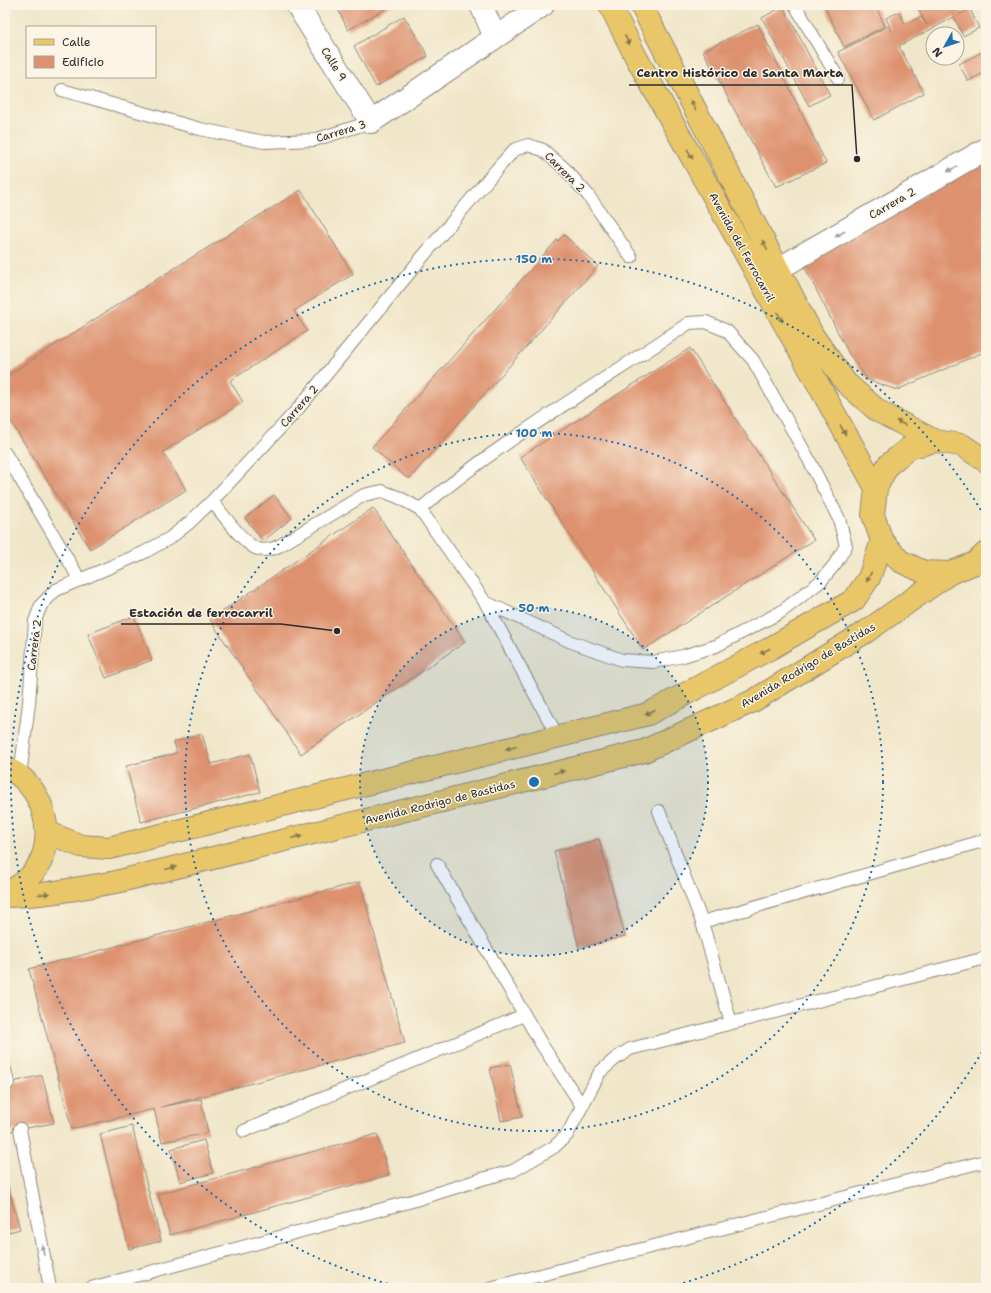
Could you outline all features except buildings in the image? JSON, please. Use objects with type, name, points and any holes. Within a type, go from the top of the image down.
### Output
[{"type":"main road","name":"Avenida del Ferrocarril","points":[[610,5],[636,57],[876,488]]},
{"type":"main road","name":"Avenida del Ferrocarril","points":[[641,5],[813,336],[846,383],[878,410],[935,441]]},
{"type":"main road","points":[[986,461],[962,445],[935,441],[909,448],[888,465],[876,488],[873,515],[882,540],[900,560],[924,572],[950,573],[976,563],[986,553]]},
{"type":"main road","points":[[46,832],[81,846],[109,848],[648,714],[769,649],[854,600],[869,578],[882,540]]},
{"type":"main road","name":"Avenida Rodrigo de Bastidas","points":[[5,895],[26,896],[56,893],[116,882],[644,751],[753,701],[867,631],[950,573]]},
{"type":"main road","points":[[5,895],[20,886],[34,871],[43,852],[46,832],[44,811],[34,792],[13,772]]},
{"type":"street","name":"Calle 9","points":[[297,5],[371,122]]},
{"type":"street","points":[[481,5],[495,37]]},
{"type":"street","name":"Carrera 3","points":[[371,122],[543,5]]},
{"type":"street","name":"Carrera 2","points":[[778,269],[986,149]]},
{"type":"lane","points":[[796,5],[838,78]]},
{"type":"lane","name":"Carrera 3","points":[[62,90],[200,129],[264,142],[314,140],[371,122]]},
{"type":"lane","name":"Carrera 2","points":[[13,772],[29,703],[36,621],[41,605],[56,590],[143,553],[170,538],[190,522],[212,501],[297,410],[419,261],[514,150],[528,145],[543,150],[564,168],[588,196],[631,257]]},
{"type":"lane","points":[[420,509],[445,488],[500,448],[689,323],[706,322],[727,331],[753,360],[808,458],[839,519],[846,546],[835,564],[821,580],[780,612],[716,646],[683,656],[653,662],[622,660],[569,641],[485,602]]},
{"type":"lane","points":[[5,453],[9,472],[80,580]]},
{"type":"lane","points":[[212,501],[247,543],[257,549],[270,550],[364,495],[382,491],[398,497],[420,509],[485,602],[558,737]]},
{"type":"lane","points":[[659,811],[702,922],[731,1023]]},
{"type":"lane","points":[[702,922],[986,840]]},
{"type":"lane","points":[[437,864],[524,1015],[582,1106]]},
{"type":"lane","points":[[92,1288],[123,1283],[412,1201],[513,1170],[554,1147],[567,1135],[600,1072],[630,1049],[986,958]]},
{"type":"lane","points":[[244,1131],[524,1015]]},
{"type":"lane","points":[[5,1070],[8,1083]]},
{"type":"lane","points":[[20,1129],[50,1288]]},
{"type":"lane","points":[[490,1288],[986,1161]]},
{"type":"place","name":"Centro Histórico de Santa Marta","points":[[857,159]]},
{"type":"place","name":"Estación de ferrocarril","points":[[337,631]]}]
